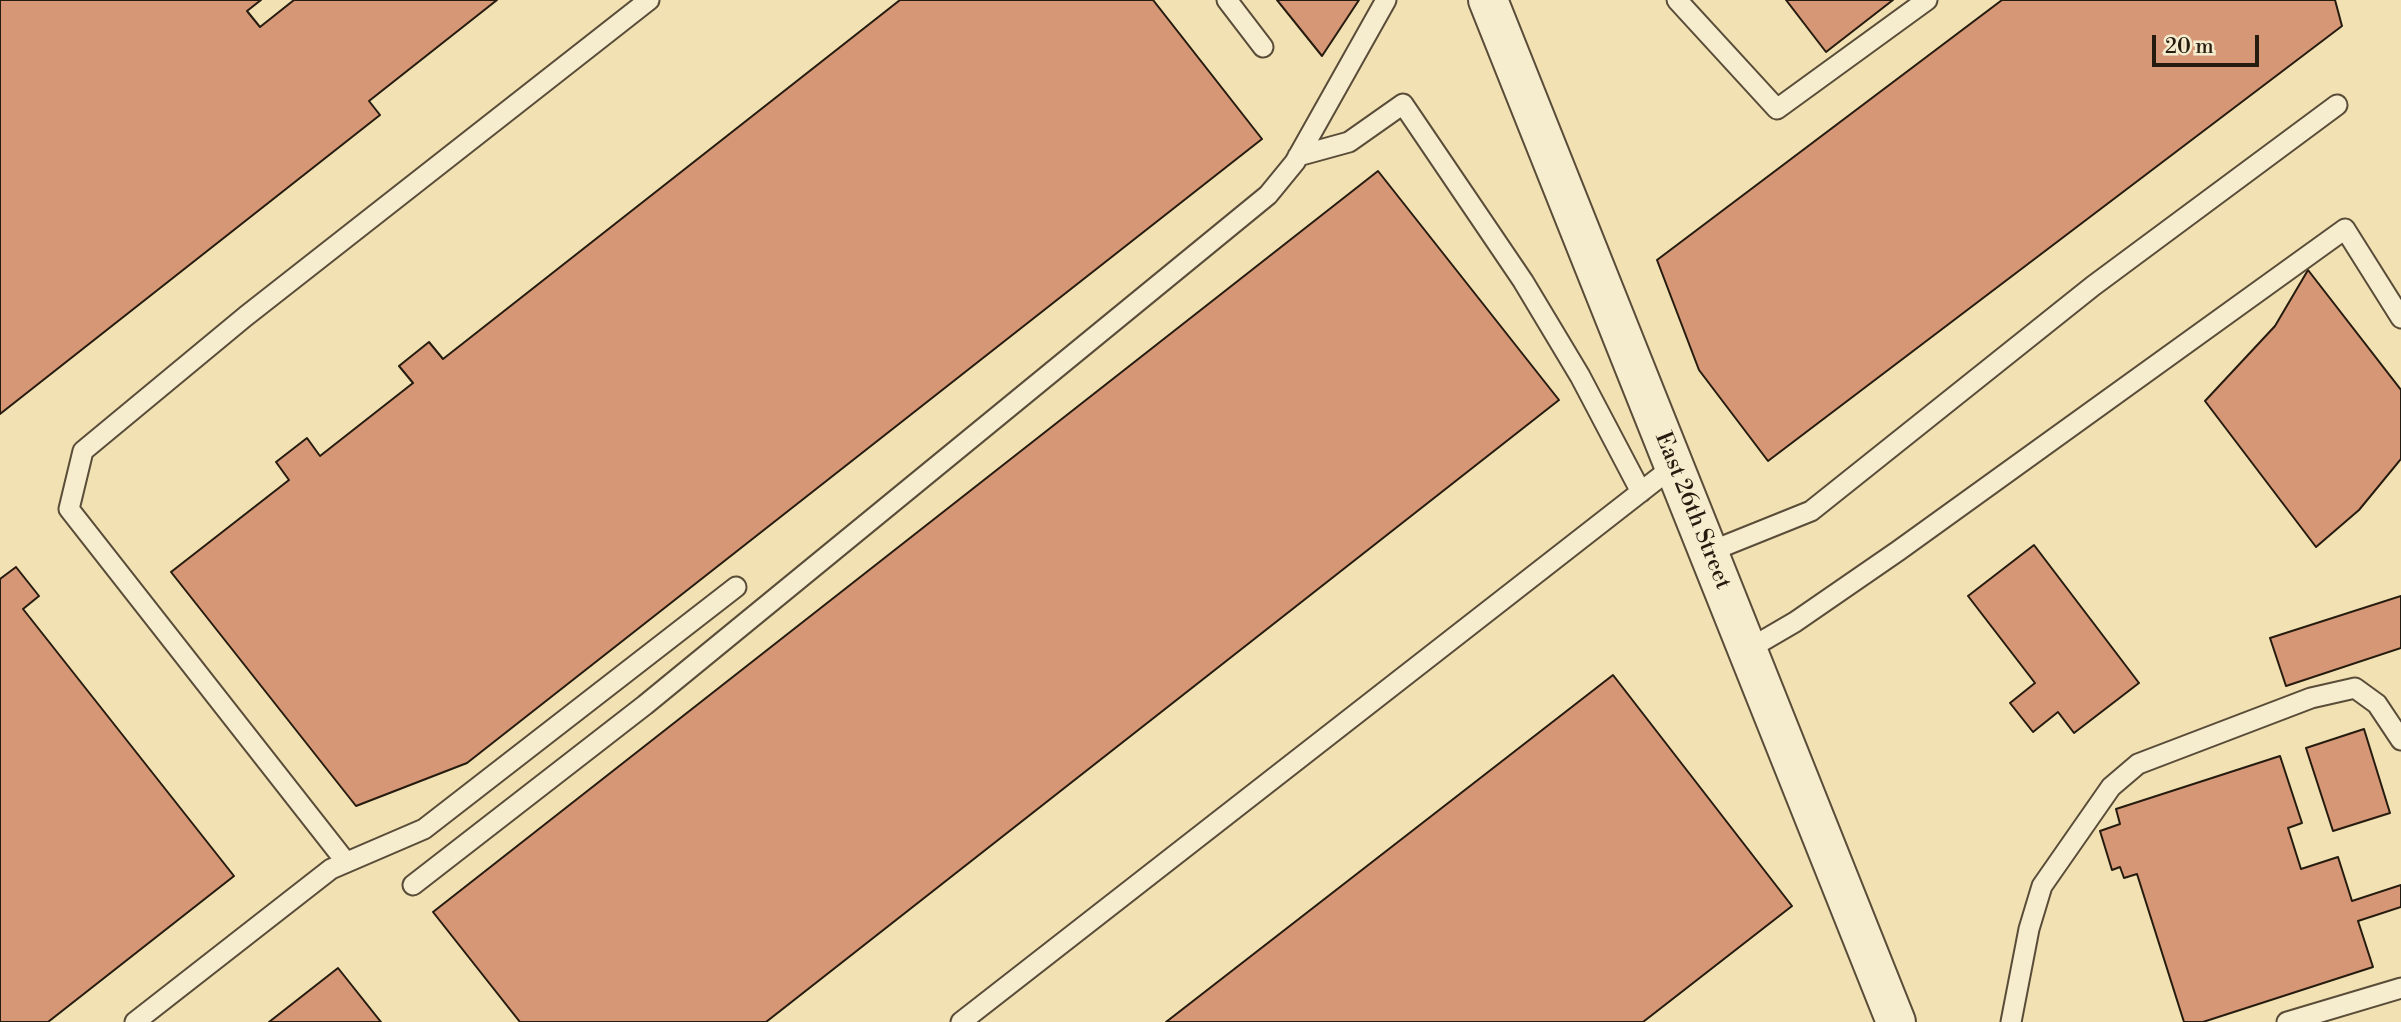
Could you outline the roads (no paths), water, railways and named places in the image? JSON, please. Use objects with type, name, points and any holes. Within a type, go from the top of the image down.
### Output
[{"type":"street","name":"East 26th Street","points":[[1488,0],[1896,1022]]},
{"type":"lane","points":[[346,862],[69,509],[83,451],[246,316],[649,0]]},
{"type":"lane","points":[[1227,0],[1263,47]]},
{"type":"lane","points":[[413,885],[655,696],[1268,195],[1298,156],[1386,0]]},
{"type":"lane","points":[[1677,0],[1777,109],[1927,0]]},
{"type":"lane","points":[[1298,156],[1349,142],[1403,104],[1523,281],[1580,376],[1641,492]]},
{"type":"lane","points":[[1709,552],[1811,511],[2093,286],[2337,105]]},
{"type":"lane","points":[[1747,650],[1795,622],[1898,551],[2346,229],[2401,318]]},
{"type":"lane","points":[[961,1022],[1674,466]]},
{"type":"lane","points":[[135,1022],[331,869],[424,829],[736,587]]},
{"type":"lane","points":[[2011,1022],[2029,929],[2042,886],[2111,787],[2138,764],[2311,698],[2355,688],[2377,704],[2401,740]]},
{"type":"lane","points":[[2287,1022],[2401,988]]}]
